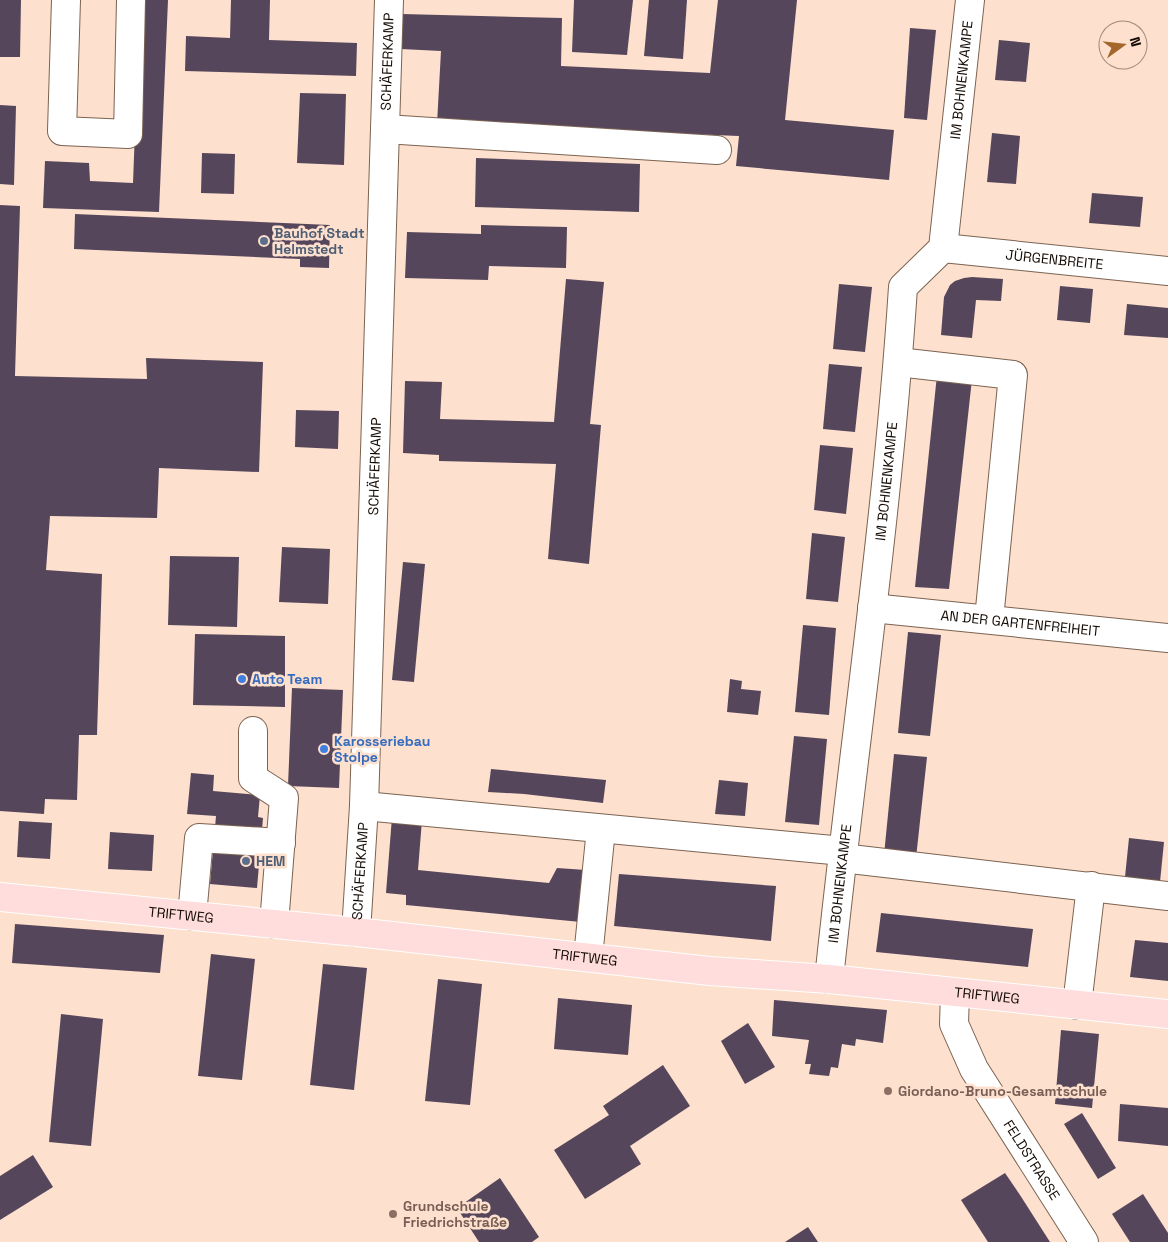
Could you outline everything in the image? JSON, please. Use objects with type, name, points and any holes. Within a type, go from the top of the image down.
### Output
[{"type":"main road","name":"TRIFTWEG","points":[[0,897],[356,932],[710,970],[829,978],[1168,1014]]},
{"type":"street","points":[[66,0],[62,131],[128,134],[131,0]]},
{"type":"street","name":"SCHÄFERKAMP","points":[[356,932],[364,806],[389,0]]},
{"type":"street","name":"IM BOHNENKAMPE","points":[[829,978],[872,608],[898,362],[903,287],[943,248],[970,0]]},
{"type":"street","points":[[385,129],[717,150]]},
{"type":"street","name":"JÜRGENBREITE","points":[[943,248],[1168,271]]},
{"type":"street","points":[[898,362],[1013,375],[989,620]]},
{"type":"street","name":"AN DER GARTENFREIHEIT","points":[[872,608],[1168,638]]},
{"type":"street","points":[[253,731],[253,778],[284,798],[274,924]]},
{"type":"street","points":[[364,806],[842,854],[1168,896]]},
{"type":"street","points":[[588,957],[601,829]]},
{"type":"street","points":[[192,916],[199,838],[281,843]]},
{"type":"street","points":[[1076,1004],[1090,886]]},
{"type":"street","name":"FELDSTRASSE","points":[[955,992],[954,1024],[974,1069],[1084,1242]]},
{"type":"building","points":[[0,0],[21,0],[20,57],[0,57]]},
{"type":"building","points":[[140,0],[168,0],[159,212],[43,208],[45,161],[89,163],[90,181],[133,183]]},
{"type":"building","points":[[231,0],[270,0],[269,40],[357,43],[356,76],[185,71],[186,36],[230,38]]},
{"type":"building","points":[[574,0],[633,0],[627,55],[572,52]]},
{"type":"building","points":[[649,0],[687,0],[683,59],[644,56]]},
{"type":"building","points":[[718,0],[797,0],[785,120],[894,130],[889,180],[736,166],[739,136],[437,124],[441,51],[401,49],[402,14],[562,18],[561,66],[710,73]]},
{"type":"building","points":[[910,28],[936,30],[927,120],[904,118]]},
{"type":"building","points":[[999,40],[1030,43],[1026,82],[995,80]]},
{"type":"building","points":[[300,93],[346,94],[344,165],[297,163]]},
{"type":"building","points":[[0,105],[16,106],[14,185],[0,184]]},
{"type":"building","points":[[992,133],[1020,136],[1016,184],[987,182]]},
{"type":"building","points":[[202,153],[235,154],[234,194],[201,193]]},
{"type":"building","points":[[476,158],[640,164],[639,212],[475,207]]},
{"type":"building","points":[[1092,193],[1143,197],[1140,227],[1089,223]]},
{"type":"building","points":[[0,205],[20,206],[15,376],[147,379],[146,358],[263,362],[259,472],[159,468],[157,518],[50,516],[46,570],[102,574],[97,735],[79,735],[77,800],[45,799],[44,814],[0,811]]},
{"type":"building","points":[[75,214],[330,225],[329,268],[300,267],[300,259],[74,249]]},
{"type":"building","points":[[481,225],[567,227],[566,268],[489,266],[488,280],[405,278],[407,232],[481,234]]},
{"type":"building","points":[[972,277],[1003,279],[1001,301],[976,300],[972,338],[941,335],[944,297],[950,285],[955,281]]},
{"type":"building","points":[[566,279],[604,282],[590,424],[601,425],[589,564],[548,559],[556,464],[439,461],[439,455],[403,453],[405,381],[442,382],[440,419],[554,422]]},
{"type":"building","points":[[839,284],[872,287],[865,352],[833,349]]},
{"type":"building","points":[[1060,286],[1093,289],[1090,323],[1057,320]]},
{"type":"building","points":[[1127,304],[1168,308],[1168,338],[1124,335]]},
{"type":"building","points":[[829,364],[862,367],[855,432],[823,429]]},
{"type":"building","points":[[937,375],[972,379],[949,589],[915,587]]},
{"type":"building","points":[[296,410],[339,411],[338,449],[295,447]]},
{"type":"building","points":[[820,445],[853,448],[846,514],[814,510]]},
{"type":"building","points":[[812,533],[845,537],[838,602],[806,599]]},
{"type":"building","points":[[282,547],[330,549],[328,604],[279,602]]},
{"type":"building","points":[[170,556],[239,557],[237,627],[168,625]]},
{"type":"building","points":[[403,562],[425,564],[414,682],[392,680]]},
{"type":"building","points":[[803,625],[836,628],[829,715],[795,712]]},
{"type":"building","points":[[908,632],[941,635],[930,736],[898,733]]},
{"type":"building","points":[[195,634],[285,636],[285,707],[193,705]]},
{"type":"building","points":[[730,679],[742,681],[741,689],[761,691],[758,715],[727,712]]},
{"type":"building","points":[[292,688],[343,690],[339,788],[288,786]]},
{"type":"building","points":[[794,736],[827,739],[819,825],[785,822]]},
{"type":"building","points":[[894,754],[927,757],[916,858],[884,855]]},
{"type":"building","points":[[491,769],[606,780],[603,803],[488,792]]},
{"type":"building","points":[[191,773],[214,775],[213,791],[260,795],[258,817],[263,818],[257,888],[210,884],[216,816],[187,814]]},
{"type":"building","points":[[719,780],[748,783],[745,816],[715,814]]},
{"type":"building","points":[[392,817],[422,820],[418,870],[549,883],[557,868],[586,870],[581,922],[406,905],[406,895],[386,893]]},
{"type":"building","points":[[19,821],[52,823],[50,859],[17,857]]},
{"type":"building","points":[[110,832],[154,835],[152,871],[108,869]]},
{"type":"building","points":[[1129,838],[1164,842],[1160,882],[1125,877]]},
{"type":"building","points":[[619,874],[776,886],[771,941],[614,926]]},
{"type":"building","points":[[881,913],[1033,929],[1028,967],[876,952]]},
{"type":"building","points":[[15,924],[164,935],[160,973],[12,963]]},
{"type":"building","points":[[1135,940],[1168,943],[1168,981],[1130,977]]},
{"type":"building","points":[[211,954],[255,959],[242,1080],[198,1076]]},
{"type":"building","points":[[323,964],[367,968],[354,1090],[310,1085]]},
{"type":"building","points":[[438,979],[482,984],[470,1105],[425,1101]]},
{"type":"building","points":[[558,998],[632,1005],[628,1055],[554,1049]]},
{"type":"building","points":[[774,1000],[887,1010],[883,1043],[856,1039],[855,1046],[842,1044],[838,1068],[831,1067],[829,1076],[809,1074],[811,1064],[805,1064],[809,1040],[772,1036]]},
{"type":"building","points":[[61,1014],[103,1019],[91,1146],[49,1142]]},
{"type":"building","points":[[748,1023],[775,1067],[745,1084],[721,1041]]},
{"type":"building","points":[[1061,1030],[1099,1034],[1092,1108],[1055,1104]]},
{"type":"building","points":[[663,1065],[690,1106],[630,1146],[641,1164],[585,1199],[554,1150],[609,1115],[603,1106]]},
{"type":"building","points":[[1120,1104],[1168,1108],[1168,1146],[1118,1141]]},
{"type":"building","points":[[1082,1113],[1116,1168],[1098,1179],[1064,1124]]},
{"type":"building","points":[[33,1155],[53,1187],[0,1220],[0,1176]]},
{"type":"building","points":[[1005,1173],[1050,1242],[988,1242],[961,1200]]},
{"type":"building","points":[[500,1178],[539,1237],[532,1242],[479,1242],[457,1208]]},
{"type":"building","points":[[1143,1194],[1168,1233],[1168,1242],[1130,1242],[1112,1214]]},
{"type":"building","points":[[808,1227],[818,1242],[785,1242]]},
{"type":"place","name":"Bauhof Stadt Helmstedt","points":[[264,241]]},
{"type":"place","name":"Auto Team","points":[[242,679]]},
{"type":"place","name":"Karosseriebau Stolpe","points":[[324,749]]},
{"type":"place","name":"HEM","points":[[246,861]]},
{"type":"place","name":"Giordano-Bruno-Gesamtschule","points":[[888,1091]]},
{"type":"place","name":"Grundschule Friedrichstraße","points":[[393,1214]]}]
